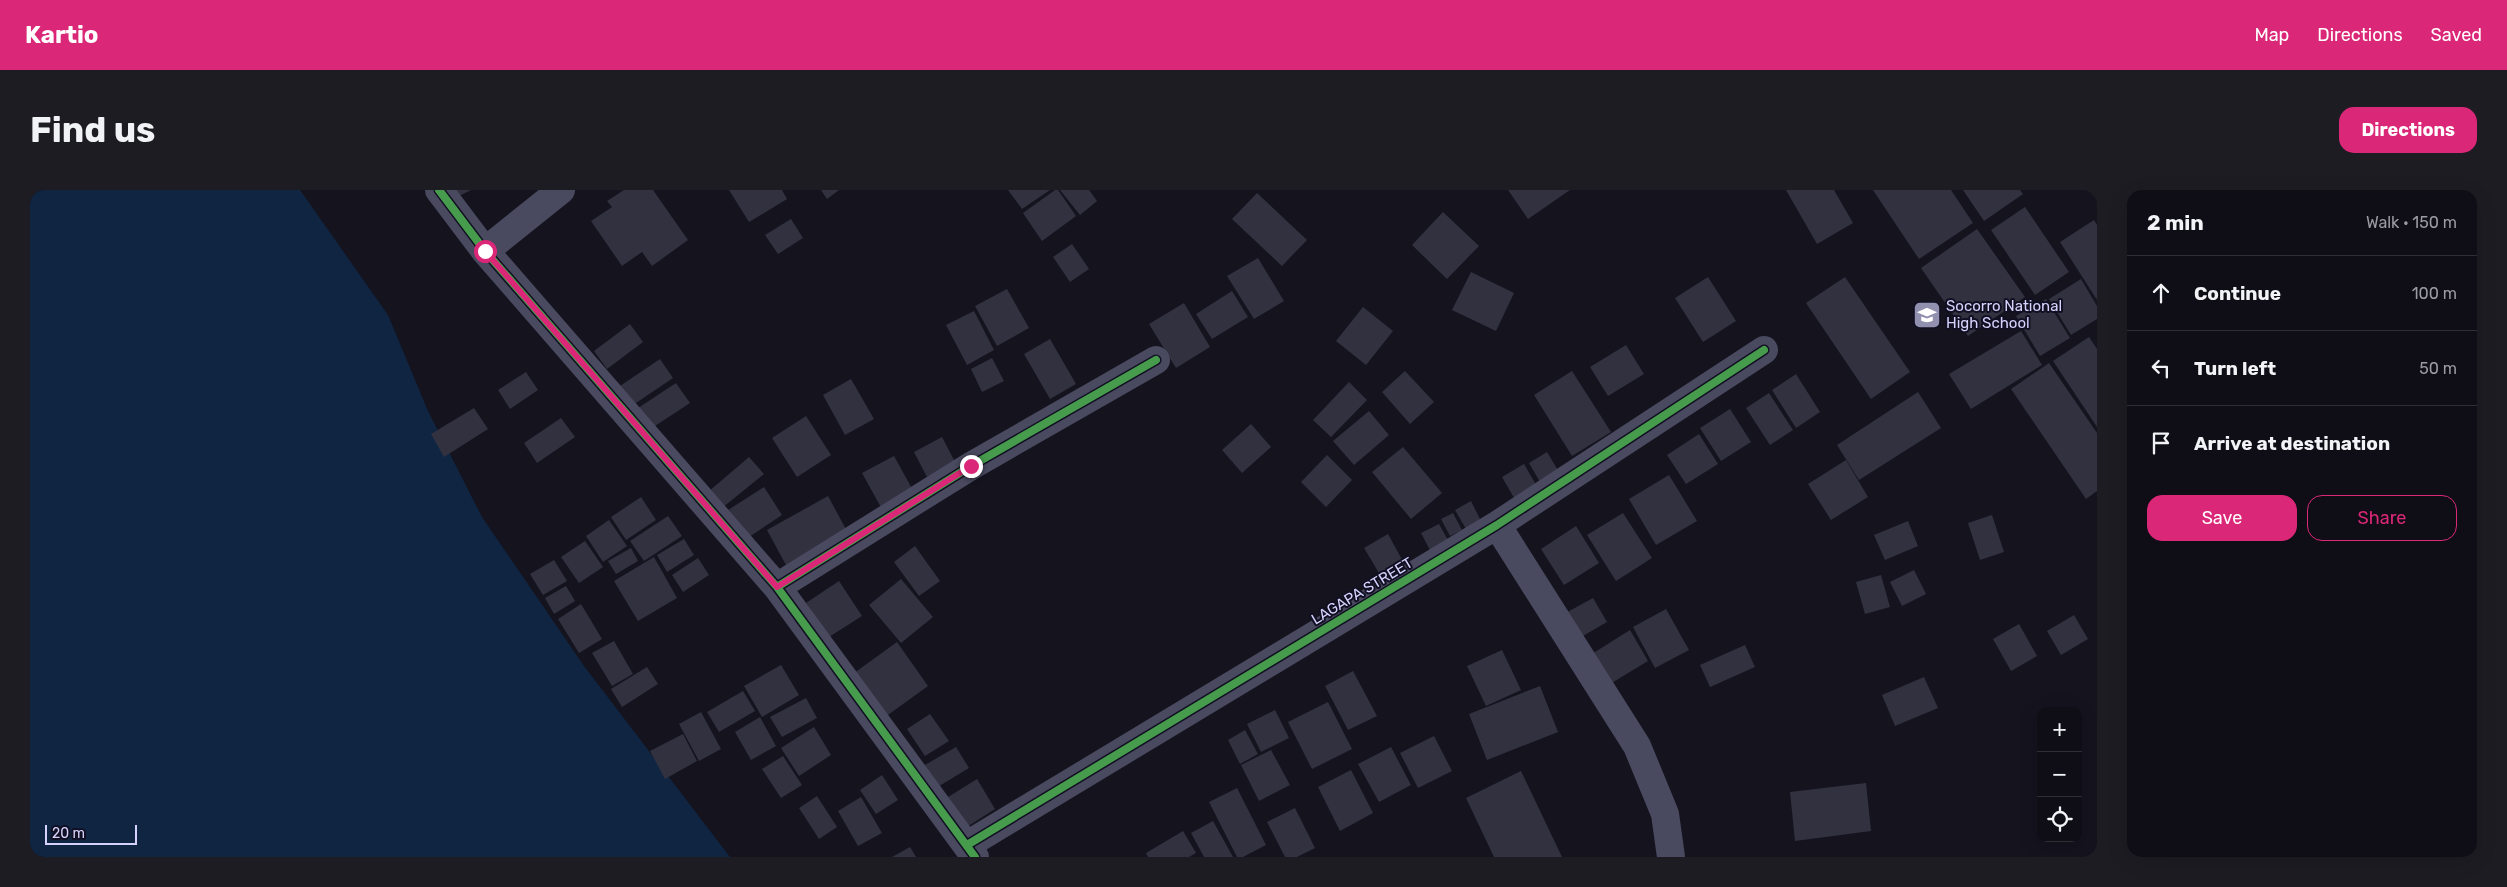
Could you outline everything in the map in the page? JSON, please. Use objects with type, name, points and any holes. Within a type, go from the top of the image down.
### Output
[{"type":"street","points":[[439,190],[485,251],[777,587],[971,851]]},
{"type":"street","points":[[485,251],[561,190]]},
{"type":"street","name":"LAGAPA STREET","points":[[971,851],[1497,525],[1764,350]]},
{"type":"street","points":[[777,587],[971,466],[1156,360]]},
{"type":"street","points":[[1497,525],[1637,746],[1665,814],[1671,857]]},
{"type":"water","points":[[30,190],[300,190],[388,315],[428,411],[482,517],[584,666],[730,857],[30,857]]},
{"type":"building","points":[[447,190],[471,190],[451,200]]},
{"type":"building","points":[[624,190],[653,190],[688,240],[652,266],[642,252],[622,266],[591,221],[612,207],[607,201]]},
{"type":"building","points":[[729,190],[782,190],[787,199],[749,222]]},
{"type":"building","points":[[821,190],[839,190],[827,199]]},
{"type":"building","points":[[1008,190],[1050,190],[1022,209]]},
{"type":"building","points":[[1055,190],[1058,190],[1076,216],[1042,241],[1023,213]]},
{"type":"building","points":[[1060,190],[1089,190],[1097,201],[1080,215]]},
{"type":"building","points":[[1508,190],[1570,190],[1528,219]]},
{"type":"building","points":[[1786,190],[1834,190],[1853,223],[1817,244]]},
{"type":"building","points":[[1873,190],[1951,190],[1973,223],[1919,259]]},
{"type":"building","points":[[1963,190],[2020,190],[2023,194],[1984,221]]},
{"type":"building","points":[[1257,193],[1307,240],[1282,266],[1232,219]]},
{"type":"building","points":[[2025,207],[2069,272],[2035,295],[1991,230]]},
{"type":"building","points":[[1443,212],[1479,246],[1447,279],[1412,245]]},
{"type":"building","points":[[791,219],[803,238],[778,254],[765,235]]},
{"type":"building","points":[[2094,220],[2097,225],[2097,300],[2060,242]]},
{"type":"building","points":[[1977,229],[2025,297],[1968,336],[1921,268]]},
{"type":"building","points":[[1072,244],[1089,269],[1070,282],[1053,257]]},
{"type":"building","points":[[1258,258],[1284,301],[1254,319],[1227,276]]},
{"type":"building","points":[[1471,272],[1514,293],[1496,331],[1452,310]]},
{"type":"building","points":[[1708,277],[1736,321],[1703,342],[1675,298]]},
{"type":"building","points":[[1845,277],[1910,372],[1871,399],[1806,303]]},
{"type":"building","points":[[2081,279],[2097,306],[2097,319],[2071,335],[2049,299]]},
{"type":"building","points":[[1007,289],[1029,328],[997,346],[975,306]]},
{"type":"building","points":[[1232,291],[1248,317],[1212,339],[1196,314]]},
{"type":"building","points":[[2046,299],[2070,338],[2040,356],[2016,316]]},
{"type":"building","points":[[1184,303],[1210,347],[1176,368],[1149,324]]},
{"type":"building","points":[[1363,307],[1393,331],[1366,365],[1336,341]]},
{"type":"building","points":[[974,311],[994,350],[967,365],[946,325]]},
{"type":"building","points":[[630,324],[643,342],[607,369],[594,351]]},
{"type":"building","points":[[2021,331],[2042,365],[1971,409],[1949,374]]},
{"type":"building","points":[[2089,337],[2097,349],[2097,427],[2053,361]]},
{"type":"building","points":[[1050,339],[1076,384],[1050,399],[1024,354]]},
{"type":"building","points":[[1626,345],[1644,374],[1608,396],[1590,367]]},
{"type":"building","points":[[992,358],[1004,381],[982,392],[971,369]]},
{"type":"building","points":[[660,359],[673,378],[633,405],[620,386]]},
{"type":"building","points":[[2049,363],[2097,433],[2097,491],[2086,499],[2011,389]]},
{"type":"building","points":[[1405,371],[1434,402],[1410,424],[1382,392]]},
{"type":"building","points":[[1572,371],[1611,432],[1572,456],[1534,395]]},
{"type":"building","points":[[526,372],[538,390],[510,409],[498,390]]},
{"type":"building","points":[[1796,374],[1820,412],[1796,428],[1772,390]]},
{"type":"building","points":[[851,379],[874,419],[845,435],[823,395]]},
{"type":"building","points":[[1349,382],[1367,400],[1331,437],[1313,420]]},
{"type":"building","points":[[676,383],[690,403],[649,430],[635,410]]},
{"type":"building","points":[[1918,392],[1941,428],[1859,480],[1837,445]]},
{"type":"building","points":[[1769,393],[1793,430],[1770,445],[1746,408]]},
{"type":"building","points":[[474,408],[488,429],[444,457],[431,434]]},
{"type":"building","points":[[1730,409],[1751,442],[1721,461],[1700,428]]},
{"type":"building","points":[[1369,411],[1389,435],[1354,465],[1333,441]]},
{"type":"building","points":[[806,416],[831,455],[797,477],[772,438]]},
{"type":"building","points":[[561,418],[575,437],[537,463],[524,443]]},
{"type":"building","points":[[1251,424],[1271,447],[1242,473],[1222,450]]},
{"type":"building","points":[[1699,434],[1718,464],[1686,484],[1667,455]]},
{"type":"building","points":[[942,437],[955,462],[927,477],[914,452]]},
{"type":"building","points":[[1403,447],[1442,493],[1411,519],[1372,472]]},
{"type":"building","points":[[1547,452],[1562,477],[1543,487],[1529,463]]},
{"type":"building","points":[[1327,455],[1352,480],[1326,507],[1301,482]]},
{"type":"building","points":[[894,456],[915,494],[883,511],[862,473]]},
{"type":"building","points":[[749,457],[764,474],[722,508],[708,492]]},
{"type":"building","points":[[1846,460],[1868,497],[1831,520],[1808,484]]},
{"type":"building","points":[[1524,464],[1539,490],[1517,503],[1502,477]]},
{"type":"building","points":[[1669,475],[1697,521],[1656,545],[1629,499]]},
{"type":"building","points":[[764,487],[782,515],[743,541],[725,512]]},
{"type":"building","points":[[828,496],[848,533],[787,567],[767,530]]},
{"type":"building","points":[[641,497],[656,520],[626,540],[611,517]]},
{"type":"building","points":[[1471,501],[1481,521],[1466,529],[1455,510]]},
{"type":"building","points":[[1453,513],[1462,530],[1450,536],[1441,519]]},
{"type":"building","points":[[1623,513],[1652,558],[1616,581],[1587,535]]},
{"type":"building","points":[[1992,515],[2004,552],[1980,560],[1968,523]]},
{"type":"building","points":[[668,516],[682,536],[644,561],[630,541]]},
{"type":"building","points":[[609,520],[627,546],[603,562],[586,536]]},
{"type":"building","points":[[1908,521],[1918,546],[1885,560],[1874,535]]},
{"type":"building","points":[[1439,524],[1449,542],[1431,552],[1421,533]]},
{"type":"building","points":[[1576,526],[1599,563],[1564,585],[1541,549]]},
{"type":"building","points":[[1388,534],[1405,565],[1382,578],[1364,548]]},
{"type":"building","points":[[684,539],[694,555],[667,572],[657,555]]},
{"type":"building","points":[[585,541],[603,567],[579,583],[561,557]]},
{"type":"building","points":[[915,546],[940,581],[919,596],[894,562]]},
{"type":"building","points":[[631,548],[638,561],[616,574],[608,561]]},
{"type":"building","points":[[654,557],[677,598],[638,621],[614,581]]},
{"type":"building","points":[[698,558],[709,575],[683,592],[672,575]]},
{"type":"building","points":[[554,560],[567,581],[543,595],[530,574]]},
{"type":"building","points":[[1914,570],[1926,594],[1902,606],[1890,582]]},
{"type":"building","points":[[1881,575],[1890,607],[1865,614],[1856,582]]},
{"type":"building","points":[[901,579],[933,617],[901,643],[869,605]]},
{"type":"building","points":[[839,581],[862,616],[829,637],[806,603]]},
{"type":"building","points":[[566,586],[575,601],[554,614],[545,598]]},
{"type":"building","points":[[1593,598],[1607,622],[1576,640],[1562,615]]},
{"type":"building","points":[[581,604],[602,639],[579,653],[558,619]]},
{"type":"building","points":[[1666,609],[1689,650],[1655,668],[1633,627]]},
{"type":"building","points":[[2074,615],[2088,639],[2061,655],[2047,631]]},
{"type":"building","points":[[2019,624],[2037,656],[2011,671],[1993,639]]},
{"type":"building","points":[[1630,630],[1648,661],[1605,687],[1587,657]]},
{"type":"building","points":[[614,641],[633,674],[612,686],[592,653]]},
{"type":"building","points":[[897,642],[928,686],[881,720],[850,676]]},
{"type":"building","points":[[1745,645],[1755,667],[1710,687],[1700,665]]},
{"type":"building","points":[[1502,650],[1521,690],[1486,706],[1467,666]]},
{"type":"building","points":[[781,665],[799,695],[762,717],[744,686]]},
{"type":"building","points":[[647,667],[658,684],[622,707],[611,689]]},
{"type":"building","points":[[1353,671],[1377,716],[1348,730],[1325,686]]},
{"type":"building","points":[[1924,677],[1938,708],[1895,726],[1882,695]]},
{"type":"building","points":[[1540,686],[1558,732],[1487,760],[1469,714]]},
{"type":"building","points":[[743,691],[755,711],[719,732],[707,712]]},
{"type":"building","points":[[806,698],[817,718],[782,737],[770,717]]},
{"type":"building","points":[[1328,702],[1352,749],[1312,769],[1288,722]]},
{"type":"building","points":[[1275,710],[1289,738],[1261,752],[1247,724]]},
{"type":"building","points":[[701,712],[721,749],[699,761],[679,724]]},
{"type":"building","points":[[930,714],[949,741],[925,756],[907,729]]},
{"type":"building","points":[[760,717],[776,746],[751,760],[735,732]]},
{"type":"building","points":[[814,727],[831,755],[799,776],[781,748]]},
{"type":"building","points":[[1245,730],[1258,754],[1240,764],[1228,740]]},
{"type":"building","points":[[683,734],[697,761],[665,779],[650,751]]},
{"type":"building","points":[[1434,736],[1452,771],[1418,788],[1400,753]]},
{"type":"building","points":[[956,747],[969,768],[931,791],[918,769]]},
{"type":"building","points":[[1391,747],[1411,785],[1379,802],[1358,764]]},
{"type":"building","points":[[1271,750],[1290,785],[1259,801],[1241,765]]},
{"type":"building","points":[[783,756],[802,785],[781,798],[762,769]]},
{"type":"building","points":[[1351,770],[1373,813],[1340,831],[1318,787]]},
{"type":"building","points":[[1521,771],[1562,857],[1494,857],[1466,798]]},
{"type":"building","points":[[882,775],[898,800],[876,814],[860,790]]},
{"type":"building","points":[[977,779],[995,809],[959,832],[940,802]]},
{"type":"building","points":[[1866,783],[1871,831],[1795,841],[1790,792]]},
{"type":"building","points":[[1237,788],[1266,845],[1243,857],[1237,857],[1209,802]]},
{"type":"building","points":[[817,796],[837,827],[819,839],[799,808]]},
{"type":"building","points":[[861,797],[882,833],[858,846],[838,811]]},
{"type":"building","points":[[1295,808],[1315,848],[1297,857],[1285,857],[1267,822]]},
{"type":"building","points":[[1213,821],[1233,857],[1204,857],[1191,833]]},
{"type":"building","points":[[1183,831],[1196,853],[1189,857],[1148,857],[1146,853]]},
{"type":"building","points":[[910,847],[916,857],[892,857]]},
{"type":"cycle path","points":[[439,190],[485,251],[777,587],[975,857]]},
{"type":"cycle path","points":[[967,845],[1497,525],[1764,350]]},
{"type":"cycle path","points":[[777,587],[971,466],[1156,360]]},
{"type":"place","name":"Socorro National High School","points":[[1927,315]]},
{"type":"route","points":[[485,251],[777,587],[971,466]]}]
